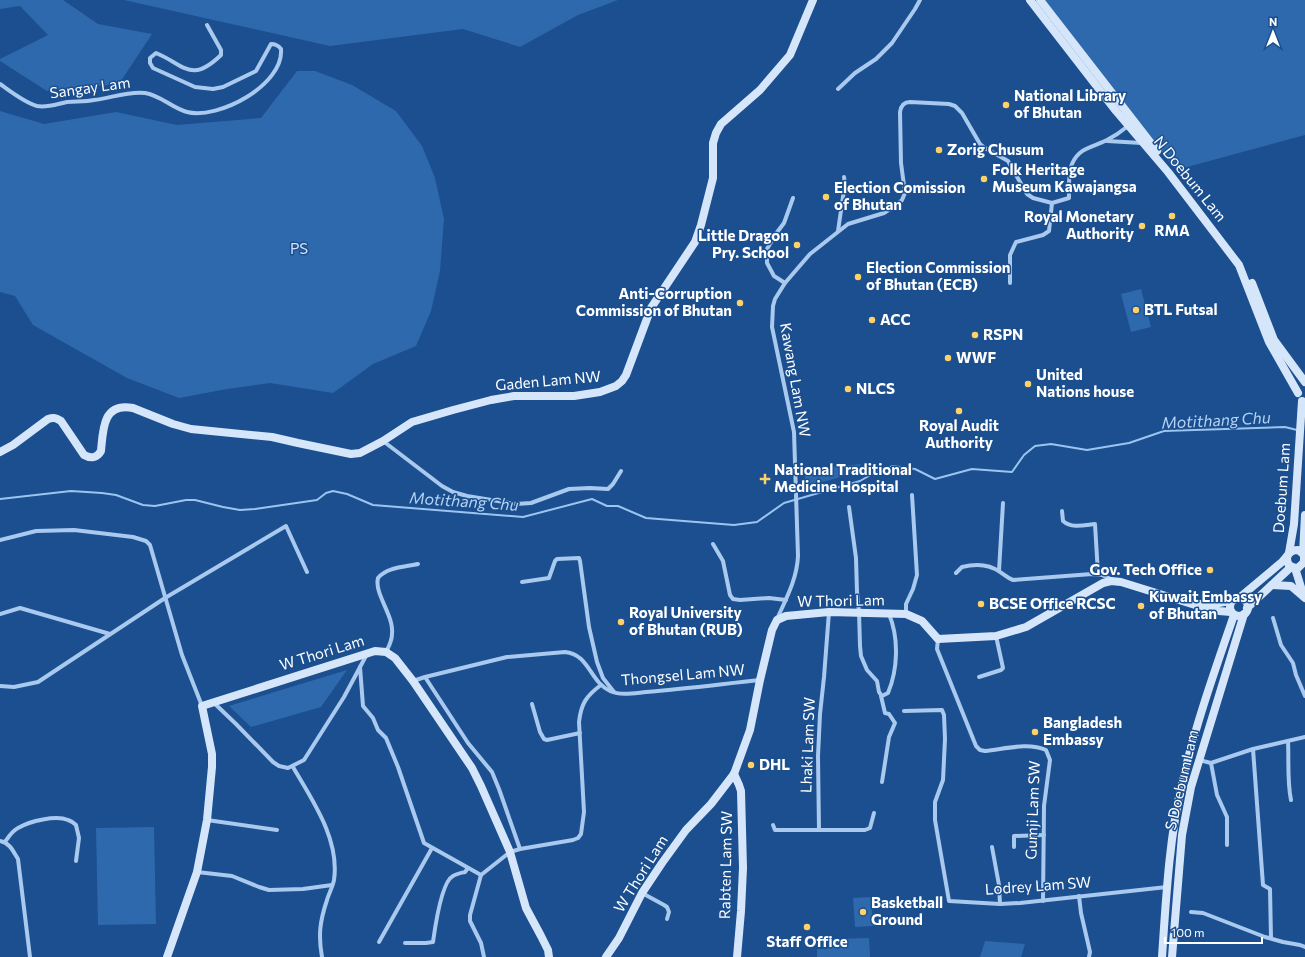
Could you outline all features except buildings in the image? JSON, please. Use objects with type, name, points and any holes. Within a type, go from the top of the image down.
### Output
[{"type":"main road","name":"Gaden Lam NW","points":[[0,452],[13,445],[48,419],[57,418],[61,421],[84,455],[89,458],[94,458],[101,451],[108,414],[120,407],[127,407],[191,429],[272,437],[351,454],[360,453],[383,441],[412,422],[491,400],[514,396],[584,395],[616,386],[622,381],[630,365],[651,308],[695,242],[701,226],[713,178],[713,143],[716,133],[721,124],[760,90],[790,55],[813,0]]},
{"type":"main road","name":"N Doebum Lam","points":[[1030,0],[1243,260],[1274,340],[1305,382]]},
{"type":"main road","name":"N Doebum Lam","points":[[1040,0],[1131,124]]},
{"type":"main road","name":"N Doebum Lam","points":[[1147,142],[1239,265],[1269,342],[1304,402]]},
{"type":"main road","points":[[1298,393],[1299,388],[1305,382]]},
{"type":"main road","name":"Doebum Lam","points":[[1236,599],[1282,562],[1288,554],[1294,524],[1301,412],[1304,402]]},
{"type":"main road","name":"Doebum Lam","points":[[1304,556],[1305,515]]},
{"type":"main road","points":[[938,639],[996,636],[1026,627],[1103,583],[1115,582],[1121,582],[1219,612],[1232,613],[1239,616],[1293,567],[1303,565],[1304,556],[1298,550],[1295,550],[1288,554],[1288,563],[1293,567],[1305,599]]},
{"type":"main road","points":[[1272,585],[1290,586],[1305,599]]},
{"type":"main road","points":[[1192,604],[1209,604],[1236,599],[1246,602],[1246,611]]},
{"type":"main road","points":[[1232,613],[1230,604],[1236,599]]},
{"type":"main road","name":"S Doebum Lam","points":[[1172,957],[1182,835],[1191,787],[1198,760],[1246,611]]},
{"type":"main road","name":"W Thori Lam","points":[[606,957],[642,894],[662,863],[686,830],[711,804],[734,774],[752,725],[760,680],[772,630],[777,620],[786,616],[829,612],[906,614],[922,621],[938,639]]},
{"type":"main road","name":"S Doebum Lam","points":[[1162,957],[1173,833],[1182,784],[1232,613]]},
{"type":"main road","name":"W Thori Lam","points":[[202,706],[368,652],[386,652],[395,658],[414,681],[472,768],[510,852],[526,908],[548,950],[549,957]]},
{"type":"main road","points":[[167,957],[197,872],[207,820],[212,760],[202,706]]},
{"type":"main road","name":"Rabten Lam SW","points":[[734,774],[741,791],[743,861],[741,911],[736,957]]},
{"type":"street","points":[[838,89],[855,73],[876,60],[892,43],[920,0]]},
{"type":"street","name":"Sangay Lam","points":[[0,84],[37,106],[50,106],[67,102],[95,100],[122,94],[146,93],[187,112],[205,113],[218,110],[232,105],[257,91],[269,78],[280,60],[281,49],[275,44],[271,44],[256,70],[223,87],[213,89],[195,87],[153,68],[150,63],[150,58],[156,53],[189,70],[206,68],[221,55],[221,50],[207,25]]},
{"type":"street","name":"Kawang Lam NW","points":[[777,620],[793,583],[798,566],[794,432],[772,320],[775,299],[785,282],[810,254],[848,224],[884,213],[898,204],[904,196],[904,182],[901,163],[900,112],[902,106],[907,102],[949,104],[955,106],[962,113],[980,144],[1008,162],[1027,194],[1034,198],[1052,202]]},
{"type":"street","points":[[1010,283],[1010,255],[1016,242],[1025,238],[1043,235],[1049,231],[1052,202],[1069,198],[1072,164],[1080,153],[1091,146],[1106,140],[1131,124]]},
{"type":"street","points":[[1106,140],[1147,142]]},
{"type":"street","points":[[838,232],[845,183],[844,177]]},
{"type":"street","points":[[785,282],[774,276],[767,263],[767,249],[784,223],[793,198]]},
{"type":"street","points":[[383,441],[442,486],[453,492],[503,503],[516,504],[531,502],[569,489],[608,489],[621,471]]},
{"type":"street","points":[[906,614],[906,604],[913,590],[917,575],[912,495]]},
{"type":"street","points":[[999,571],[1003,503]]},
{"type":"street","points":[[849,507],[855,546],[861,656],[867,670],[876,681],[885,713],[889,714],[895,723],[889,737],[882,782]]},
{"type":"street","points":[[1062,511],[1063,521],[1072,526],[1095,524],[1098,574]]},
{"type":"street","points":[[0,686],[14,687],[38,682],[165,598],[286,526],[307,572]]},
{"type":"street","points":[[0,540],[36,531],[57,530],[83,531],[140,539],[150,545],[182,655],[202,706]]},
{"type":"street","points":[[712,544],[723,562],[730,595],[733,599],[769,598],[786,600]]},
{"type":"street","points":[[522,582],[549,578],[555,560],[557,559],[579,558],[589,627],[597,662],[603,678],[614,692]]},
{"type":"street","points":[[386,652],[392,637],[393,629],[379,591],[377,581],[378,578],[388,570],[418,564]]},
{"type":"street","points":[[956,573],[962,566],[969,565],[991,567],[999,571],[1005,577],[1014,580],[1077,574],[1098,574],[1115,582]]},
{"type":"street","points":[[0,614],[20,608],[110,634]]},
{"type":"street","name":"Lhaki Lam SW","points":[[819,830],[818,756],[820,714],[829,612]]},
{"type":"street","points":[[881,696],[888,693],[894,671],[895,635],[889,613]]},
{"type":"street","points":[[1273,618],[1281,645],[1293,664],[1305,696]]},
{"type":"street","points":[[979,677],[1003,668],[996,636]]},
{"type":"street","name":"Gumji Lam SW","points":[[938,639],[937,649],[976,746],[980,750],[986,751],[1026,746],[1039,747],[1046,750],[1050,760],[1044,806],[1043,901]]},
{"type":"street","points":[[213,702],[273,762],[279,766],[288,768],[304,760],[344,697],[368,652]]},
{"type":"street","name":"Thongsel Lam NW","points":[[414,681],[507,657],[565,652],[573,653],[579,657],[600,685],[614,692],[624,694],[668,691],[760,680]]},
{"type":"street","points":[[360,667],[363,706],[373,718],[378,730],[386,738],[398,767],[424,844],[481,875]]},
{"type":"street","points":[[425,677],[468,743],[492,772],[520,849]]},
{"type":"street","points":[[484,957],[481,943],[470,921],[470,915],[481,875],[510,852],[573,840],[578,838],[581,834],[584,812],[579,722],[582,704],[586,698],[600,685]]},
{"type":"street","points":[[532,704],[540,732],[544,739],[547,740],[580,733]]},
{"type":"street","name":"Lodrey Lam SW","points":[[904,711],[942,710],[944,715],[945,739],[943,780],[935,802],[935,820],[949,901],[1000,904],[1043,901],[1168,887]]},
{"type":"street","points":[[1198,760],[1211,763],[1253,749],[1305,738]]},
{"type":"street","points":[[1288,741],[1288,786],[1291,800]]},
{"type":"street","points":[[1253,749],[1263,885],[1270,890],[1271,938]]},
{"type":"street","points":[[1211,763],[1217,795],[1227,817],[1227,845]]},
{"type":"street","points":[[293,766],[312,799],[332,845],[334,857],[334,881],[320,926],[322,957]]},
{"type":"street","points":[[773,825],[775,830],[865,830],[870,828],[874,813]]},
{"type":"street","points":[[30,957],[18,859],[12,848],[2,841],[18,828],[31,823],[58,818],[68,820],[76,825],[79,838],[76,862]]},
{"type":"street","points":[[207,820],[277,830]]},
{"type":"street","points":[[1014,847],[1014,836],[1044,835]]},
{"type":"street","points":[[992,847],[999,885],[1000,904]]},
{"type":"street","points":[[379,942],[432,848]]},
{"type":"street","points":[[405,943],[432,942],[445,885],[452,876],[465,872],[468,868]]},
{"type":"street","points":[[197,872],[232,876],[269,890],[332,885]]},
{"type":"street","points":[[642,894],[667,907],[669,912],[667,919]]},
{"type":"street","points":[[1079,896],[1081,913],[1090,952],[1089,957]]},
{"type":"street","points":[[1191,912],[1203,913],[1271,938],[1305,947]]},
{"type":"green space","points":[[0,0],[63,0],[98,24],[152,34],[119,84],[47,91],[0,61],[0,59],[48,35],[20,6],[0,9]]},
{"type":"green space","points":[[124,0],[618,0],[578,15],[520,47],[463,29],[330,46]]},
{"type":"green space","points":[[1039,0],[1305,0],[1305,135],[1176,170]]},
{"type":"green space","name":"PS","points":[[297,71],[315,71],[352,85],[396,111],[422,146],[435,178],[444,219],[440,271],[431,311],[416,346],[373,364],[333,393],[270,383],[179,398],[127,378],[33,325],[15,296],[0,292],[0,111],[44,124],[116,112],[177,125],[261,118]]},
{"type":"green space","name":"BTL Futsal","points":[[1141,289],[1151,327],[1131,332],[1121,294]]},
{"type":"green space","points":[[861,464],[856,469],[842,476],[805,486],[805,470]]},
{"type":"green space","points":[[347,670],[321,707],[251,727],[229,706]]},
{"type":"green space","points":[[154,827],[156,924],[98,925],[96,828]]},
{"type":"green space","name":"Basketball Ground","points":[[871,897],[873,926],[855,927],[853,898]]},
{"type":"green space","points":[[869,938],[870,957],[817,957],[817,949],[827,949],[832,939]]},
{"type":"green space","points":[[985,941],[1025,944],[1021,957],[980,957]]},
{"type":"waterway","name":"Motithang Chu","points":[[0,499],[71,491],[116,495],[143,505],[155,506],[186,500],[195,500],[240,510],[317,500],[326,493],[333,491],[347,494],[373,505],[523,517],[592,499],[607,506],[618,506],[646,518],[734,525],[757,522],[784,503],[860,481],[874,473],[893,466],[915,469],[935,479],[972,469],[1012,472],[1024,455],[1035,446],[1051,444],[1087,450],[1129,443],[1164,431],[1285,427],[1297,430]]},
{"type":"place","name":"National Library of Bhutan","points":[[1006,105]]},
{"type":"place","name":"Zorig Chusum","points":[[939,150]]},
{"type":"place","name":"Folk Heritage Museum Kawajangsa","points":[[984,179]]},
{"type":"place","name":"Election Comission of Bhutan","points":[[826,197]]},
{"type":"place","name":"RMA","points":[[1172,216]]},
{"type":"place","name":"Royal Monetary Authority","points":[[1142,226]]},
{"type":"place","name":"Little Dragon Pry. School","points":[[797,245]]},
{"type":"place","name":"Election Commission of Bhutan (ECB)","points":[[858,277]]},
{"type":"place","name":"Anti-Corruption Commission of Bhutan","points":[[740,303]]},
{"type":"place","name":"BTL Futsal","points":[[1136,310]]},
{"type":"place","name":"ACC","points":[[872,320]]},
{"type":"place","name":"RSPN","points":[[975,335]]},
{"type":"place","name":"WWF","points":[[948,358]]},
{"type":"place","name":"United Nations house","points":[[1028,384]]},
{"type":"place","name":"NLCS","points":[[848,389]]},
{"type":"place","name":"Royal Audit Authority","points":[[959,411]]},
{"type":"place","name":"National Traditional Medicine Hospital","points":[[765,479]]},
{"type":"place","name":"Gov. Tech Office","points":[[1210,570]]},
{"type":"place","name":"BCSE Office RCSC","points":[[981,604]]},
{"type":"place","name":"Kuwait Embassy of Bhutan","points":[[1141,606]]},
{"type":"place","name":"Royal University of Bhutan (RUB)","points":[[621,622]]},
{"type":"place","name":"Bangladesh Embassy","points":[[1035,732]]},
{"type":"place","name":"DHL","points":[[751,765]]},
{"type":"place","name":"Basketball Ground","points":[[863,912]]},
{"type":"place","name":"Staff Office","points":[[807,927]]}]
